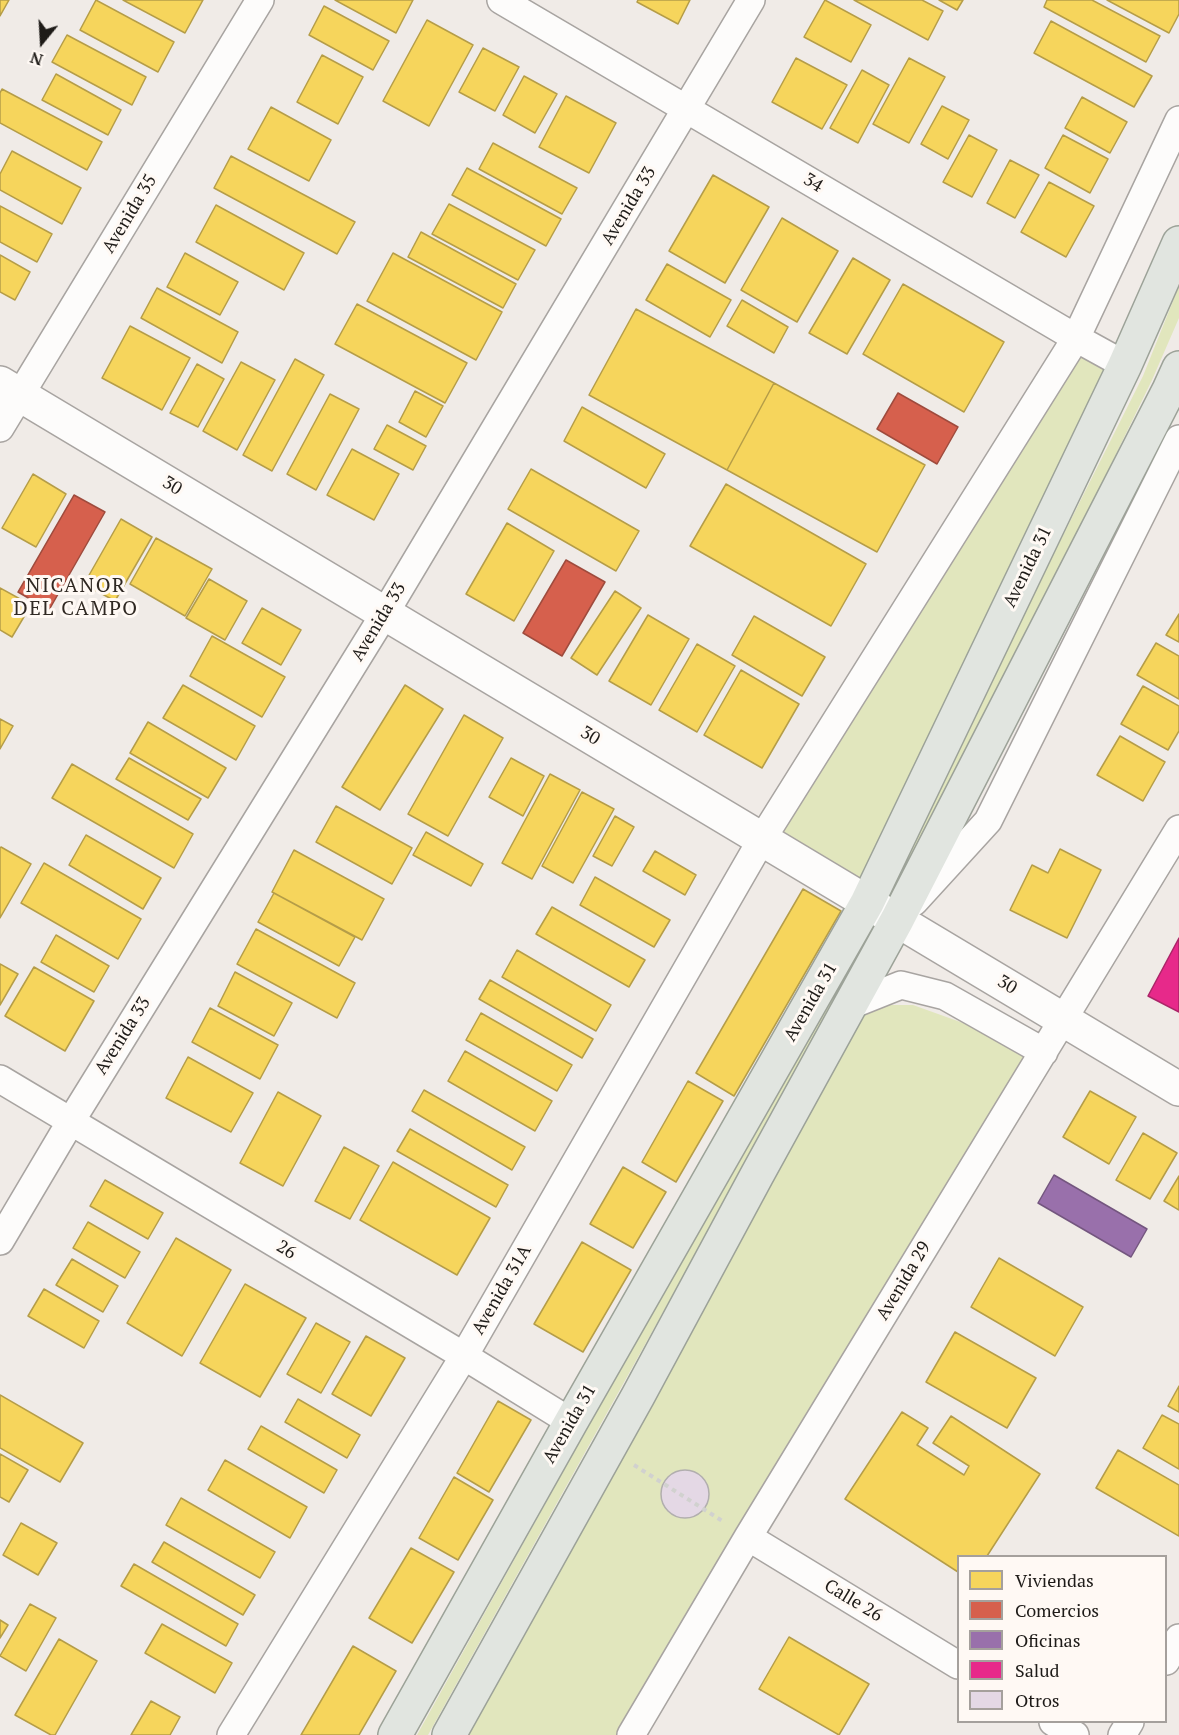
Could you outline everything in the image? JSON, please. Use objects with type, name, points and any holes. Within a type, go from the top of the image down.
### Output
[{"type":"main road","name":"Avenida 31","points":[[395,1735],[867,903],[1125,365],[1179,243]]},
{"type":"main road","name":"Avenida 31","points":[[449,1735],[897,920],[1176,385]]},
{"type":"street","name":"Avenida 35","points":[[0,428],[10,389],[260,0]]},
{"type":"street","name":"34","points":[[501,0],[1125,365]]},
{"type":"street","name":"Avenida 33","points":[[0,1241],[71,1121],[385,613],[752,0]]},
{"type":"street","points":[[762,838],[1076,338],[1179,120]]},
{"type":"street","name":"30","points":[[10,389],[1179,1089]]},
{"type":"street","name":"Avenida 31","points":[[897,920],[988,821],[1179,439]]},
{"type":"street","name":"Avenida 29","points":[[631,1735],[748,1537],[1179,829]]},
{"type":"street","name":"Avenida 31A","points":[[231,1735],[464,1356],[762,838]]},
{"type":"street","points":[[851,1005],[901,985],[945,996],[1044,1052]]},
{"type":"street","name":"26","points":[[0,1079],[571,1422]]},
{"type":"street","name":"Calle 26","points":[[748,1537],[957,1664]]},
{"type":"street","points":[[1167,1659],[1179,1638]]},
{"type":"street","points":[[1055,1723],[1075,1735]]},
{"type":"path","points":[[608,1449],[748,1537]]},
{"type":"green space","points":[[1179,286],[1179,318],[1152,380],[1013,666],[892,897],[890,895],[1009,643],[1143,376]]},
{"type":"green space","points":[[1072,345],[1125,365],[867,903],[762,839]]},
{"type":"green space","points":[[873,925],[877,927],[428,1735],[417,1735],[670,1279]]},
{"type":"green space","points":[[851,1005],[913,1005],[1044,1052],[631,1735],[449,1735]]},
{"type":"building: Viviendas","points":[[0,0],[9,0],[0,16]]},
{"type":"building: Viviendas","points":[[96,0],[174,42],[158,72],[80,30]]},
{"type":"building: Viviendas","points":[[123,0],[203,0],[185,33]]},
{"type":"building: Viviendas","points":[[335,0],[413,0],[396,33]]},
{"type":"building: Viviendas","points":[[638,0],[690,0],[678,24],[637,2]]},
{"type":"building: Viviendas","points":[[825,0],[871,25],[851,62],[804,37]]},
{"type":"building: Viviendas","points":[[854,0],[922,0],[943,11],[928,40]]},
{"type":"building: Viviendas","points":[[939,0],[963,0],[957,10]]},
{"type":"building: Viviendas","points":[[1047,0],[1092,0],[1160,36],[1146,62],[1044,7]]},
{"type":"building: Viviendas","points":[[1107,0],[1179,0],[1179,14],[1169,33]]},
{"type":"building: Viviendas","points":[[324,6],[389,41],[373,70],[309,35]]},
{"type":"building: Viviendas","points":[[427,20],[473,45],[429,126],[383,101]]},
{"type":"building: Viviendas","points":[[1051,21],[1152,76],[1134,107],[1034,53]]},
{"type":"building: Viviendas","points":[[67,35],[146,77],[132,105],[52,62]]},
{"type":"building: Viviendas","points":[[483,48],[519,67],[495,111],[459,92]]},
{"type":"building: Viviendas","points":[[322,55],[363,77],[338,124],[297,102]]},
{"type":"building: Viviendas","points":[[796,58],[847,85],[822,129],[772,102]]},
{"type":"building: Viviendas","points":[[909,58],[945,77],[909,143],[873,124]]},
{"type":"building: Viviendas","points":[[862,70],[889,85],[858,143],[830,128]]},
{"type":"building: Viviendas","points":[[56,74],[121,110],[108,135],[42,100]]},
{"type":"building: Viviendas","points":[[524,76],[557,94],[535,133],[503,115]]},
{"type":"building: Viviendas","points":[[2,89],[102,142],[87,170],[0,123]]},
{"type":"building: Viviendas","points":[[566,96],[616,123],[589,173],[539,147]]},
{"type":"building: Viviendas","points":[[1082,97],[1127,122],[1110,153],[1065,128]]},
{"type":"building: Viviendas","points":[[942,106],[969,120],[948,159],[921,144]]},
{"type":"building: Viviendas","points":[[271,107],[331,140],[309,181],[248,149]]},
{"type":"building: Viviendas","points":[[969,135],[997,150],[972,197],[943,182]]},
{"type":"building: Viviendas","points":[[1063,135],[1108,159],[1090,193],[1045,168]]},
{"type":"building: Viviendas","points":[[493,143],[577,188],[562,214],[479,169]]},
{"type":"building: Viviendas","points":[[12,151],[81,188],[62,224],[0,190],[0,174]]},
{"type":"building: Viviendas","points":[[231,156],[355,222],[337,254],[214,188]]},
{"type":"building: Viviendas","points":[[1010,160],[1039,175],[1015,218],[987,203]]},
{"type":"building: Viviendas","points":[[467,168],[561,219],[546,246],[452,195]]},
{"type":"building: Viviendas","points":[[713,175],[769,207],[725,283],[669,251]]},
{"type":"building: Viviendas","points":[[1049,182],[1094,206],[1066,257],[1021,232]]},
{"type":"building: Viviendas","points":[[449,204],[535,250],[518,280],[432,234]]},
{"type":"building: Viviendas","points":[[216,205],[304,253],[284,290],[196,242]]},
{"type":"building: Viviendas","points":[[0,206],[52,234],[37,262],[0,242]]},
{"type":"building: Viviendas","points":[[782,218],[838,251],[797,322],[741,290]]},
{"type":"building: Viviendas","points":[[421,232],[516,284],[503,308],[408,257]]},
{"type":"building: Viviendas","points":[[185,253],[238,282],[220,315],[167,287]]},
{"type":"building: Viviendas","points":[[393,253],[502,312],[476,360],[367,301]]},
{"type":"building: Viviendas","points":[[0,255],[30,272],[15,300],[0,292]]},
{"type":"building: Viviendas","points":[[853,258],[890,280],[847,354],[809,333]]},
{"type":"building: Viviendas","points":[[667,264],[731,300],[710,337],[646,300]]},
{"type":"building: Viviendas","points":[[903,284],[1004,342],[964,412],[863,354]]},
{"type":"building: Viviendas","points":[[157,288],[238,332],[222,363],[141,318]]},
{"type":"building: Viviendas","points":[[742,300],[788,327],[774,353],[727,326]]},
{"type":"building: Viviendas","points":[[357,304],[467,363],[445,403],[335,344]]},
{"type":"building: Viviendas","points":[[636,309],[774,383],[727,470],[589,395]]},
{"type":"building: Viviendas","points":[[130,326],[190,358],[162,410],[102,378]]},
{"type":"building: Viviendas","points":[[295,359],[324,375],[272,471],[243,455]]},
{"type":"building: Viviendas","points":[[241,362],[275,380],[237,450],[203,431]]},
{"type":"building: Viviendas","points":[[197,364],[224,379],[198,427],[170,413]]},
{"type":"building: Viviendas","points":[[774,383],[925,465],[877,552],[727,470]]},
{"type":"building: Viviendas","points":[[415,391],[443,406],[426,437],[399,422]]},
{"type":"building: Viviendas","points":[[330,394],[359,409],[316,490],[287,474]]},
{"type":"building: Viviendas","points":[[582,407],[665,454],[646,488],[564,441]]},
{"type":"building: Viviendas","points":[[387,425],[426,446],[413,470],[374,449]]},
{"type":"building: Viviendas","points":[[352,449],[399,474],[374,520],[327,495]]},
{"type":"building: Viviendas","points":[[531,469],[639,531],[616,571],[508,509]]},
{"type":"building: Viviendas","points":[[33,474],[66,494],[36,547],[2,528]]},
{"type":"building: Viviendas","points":[[726,484],[866,564],[831,626],[690,546]]},
{"type":"building: Viviendas","points":[[121,519],[152,537],[115,601],[84,584]]},
{"type":"building: Viviendas","points":[[507,523],[554,551],[514,621],[466,594]]},
{"type":"building: Viviendas","points":[[156,538],[212,569],[185,616],[130,584]]},
{"type":"building: Viviendas","points":[[209,579],[247,601],[225,640],[186,618]]},
{"type":"building: Viviendas","points":[[0,588],[31,605],[12,637],[0,630]]},
{"type":"building: Viviendas","points":[[615,591],[641,608],[597,675],[571,658]]},
{"type":"building: Viviendas","points":[[262,608],[301,630],[281,665],[242,643]]},
{"type":"building: Viviendas","points":[[1179,614],[1179,642],[1166,635]]},
{"type":"building: Viviendas","points":[[648,615],[689,639],[651,705],[609,681]]},
{"type":"building: Viviendas","points":[[754,616],[825,657],[802,696],[732,655]]},
{"type":"building: Viviendas","points":[[212,636],[285,677],[262,717],[190,676]]},
{"type":"building: Viviendas","points":[[1156,643],[1179,656],[1179,699],[1137,675]]},
{"type":"building: Viviendas","points":[[697,644],[735,666],[697,732],[659,710]]},
{"type":"building: Viviendas","points":[[741,670],[799,704],[762,768],[704,735]]},
{"type":"building: Viviendas","points":[[183,685],[255,726],[236,760],[163,718]]},
{"type":"building: Viviendas","points":[[405,685],[443,709],[380,810],[342,787]]},
{"type":"building: Viviendas","points":[[1143,686],[1179,706],[1179,731],[1168,750],[1121,724]]},
{"type":"building: Viviendas","points":[[464,715],[503,738],[448,836],[408,814]]},
{"type":"building: Viviendas","points":[[0,719],[13,726],[0,749]]},
{"type":"building: Viviendas","points":[[148,722],[226,768],[208,798],[130,753]]},
{"type":"building: Viviendas","points":[[1120,736],[1165,762],[1143,801],[1097,775]]},
{"type":"building: Viviendas","points":[[129,758],[201,799],[188,820],[116,779]]},
{"type":"building: Viviendas","points":[[511,758],[544,776],[523,816],[489,797]]},
{"type":"building: Viviendas","points":[[72,764],[193,834],[174,868],[52,798]]},
{"type":"building: Viviendas","points":[[550,774],[580,790],[532,879],[502,863]]},
{"type":"building: Viviendas","points":[[582,792],[614,809],[573,883],[542,866]]},
{"type":"building: Viviendas","points":[[336,806],[412,848],[392,884],[316,842]]},
{"type":"building: Viviendas","points":[[615,816],[634,827],[612,866],[593,856]]},
{"type":"building: Viviendas","points":[[426,832],[483,864],[471,886],[413,855]]},
{"type":"building: Viviendas","points":[[86,835],[161,878],[143,909],[69,865]]},
{"type":"building: Viviendas","points":[[0,848],[31,864],[0,918]]},
{"type":"building: Viviendas","points":[[1060,849],[1101,870],[1067,938],[1010,910],[1032,865],[1048,873]]},
{"type":"building: Viviendas","points":[[294,850],[384,899],[362,940],[272,892]]},
{"type":"building: Viviendas","points":[[655,851],[696,875],[685,895],[643,871]]},
{"type":"building: Viviendas","points":[[44,863],[141,919],[118,959],[21,903]]},
{"type":"building: Viviendas","points":[[595,877],[670,920],[654,947],[580,905]]},
{"type":"building: Viviendas","points":[[803,889],[841,911],[734,1096],[696,1073]]},
{"type":"building: Viviendas","points":[[274,893],[355,937],[339,966],[258,922]]},
{"type":"building: Viviendas","points":[[552,907],[645,960],[629,987],[536,934]]},
{"type":"building: Viviendas","points":[[256,929],[355,983],[337,1018],[237,964]]},
{"type":"building: Viviendas","points":[[56,935],[109,966],[94,992],[41,962]]},
{"type":"building: Viviendas","points":[[517,950],[611,1005],[596,1031],[502,977]]},
{"type":"building: Viviendas","points":[[0,964],[18,974],[0,1005]]},
{"type":"building: Viviendas","points":[[34,967],[94,1001],[65,1051],[5,1016]]},
{"type":"building: Viviendas","points":[[235,972],[292,1003],[274,1036],[218,1006]]},
{"type":"building: Viviendas","points":[[490,980],[593,1039],[582,1058],[479,999]]},
{"type":"building: Viviendas","points":[[210,1008],[278,1045],[260,1079],[192,1042]]},
{"type":"building: Viviendas","points":[[481,1013],[572,1065],[557,1091],[466,1040]]},
{"type":"building: Viviendas","points":[[465,1051],[552,1101],[535,1131],[448,1081]]},
{"type":"building: Viviendas","points":[[188,1057],[253,1093],[231,1132],[166,1098]]},
{"type":"building: Viviendas","points":[[688,1081],[723,1101],[676,1182],[642,1162]]},
{"type":"building: Viviendas","points":[[424,1090],[525,1147],[512,1170],[412,1111]]},
{"type":"building: Viviendas","points":[[1090,1091],[1136,1117],[1109,1164],[1063,1137]]},
{"type":"building: Viviendas","points":[[278,1092],[321,1116],[283,1186],[240,1163]]},
{"type":"building: Viviendas","points":[[410,1129],[508,1185],[496,1207],[397,1151]]},
{"type":"building: Viviendas","points":[[1143,1133],[1177,1153],[1150,1199],[1116,1180]]},
{"type":"building: Viviendas","points":[[344,1147],[379,1166],[350,1219],[315,1201]]},
{"type":"building: Viviendas","points":[[393,1162],[490,1218],[457,1275],[360,1220]]},
{"type":"building: Viviendas","points":[[623,1167],[666,1192],[633,1248],[590,1224]]},
{"type":"building: Viviendas","points":[[1179,1176],[1179,1210],[1164,1201]]},
{"type":"building: Viviendas","points":[[105,1180],[163,1213],[148,1239],[90,1206]]},
{"type":"building: Viviendas","points":[[88,1222],[140,1252],[125,1278],[73,1248]]},
{"type":"building: Viviendas","points":[[176,1238],[231,1270],[182,1356],[127,1323]]},
{"type":"building: Viviendas","points":[[582,1242],[631,1270],[583,1352],[534,1324]]},
{"type":"building: Viviendas","points":[[999,1258],[1083,1307],[1055,1356],[971,1307]]},
{"type":"building: Viviendas","points":[[72,1259],[118,1286],[103,1312],[56,1285]]},
{"type":"building: Viviendas","points":[[245,1284],[306,1318],[260,1397],[200,1363]]},
{"type":"building: Viviendas","points":[[44,1289],[99,1321],[84,1348],[28,1316]]},
{"type":"building: Viviendas","points":[[316,1323],[350,1342],[321,1393],[287,1374]]},
{"type":"building: Viviendas","points":[[955,1332],[1036,1378],[1007,1428],[926,1382]]},
{"type":"building: Viviendas","points":[[366,1336],[405,1358],[371,1416],[332,1394]]},
{"type":"building: Viviendas","points":[[1179,1386],[1179,1412],[1168,1406]]},
{"type":"building: Viviendas","points":[[0,1395],[83,1443],[60,1482],[0,1448]]},
{"type":"building: Viviendas","points":[[298,1399],[360,1435],[347,1458],[285,1422]]},
{"type":"building: Viviendas","points":[[498,1401],[531,1420],[489,1492],[457,1473]]},
{"type":"building: Viviendas","points":[[902,1412],[928,1428],[917,1445],[964,1475],[969,1466],[933,1443],[951,1416],[1040,1474],[988,1555],[957,1555],[957,1571],[845,1499]]},
{"type":"building: Viviendas","points":[[1162,1415],[1179,1424],[1179,1469],[1143,1448]]},
{"type":"building: Viviendas","points":[[261,1426],[337,1470],[324,1493],[248,1449]]},
{"type":"building: Viviendas","points":[[1118,1450],[1179,1485],[1179,1536],[1096,1488]]},
{"type":"building: Viviendas","points":[[0,1454],[28,1470],[9,1502],[0,1497]]},
{"type":"building: Viviendas","points":[[225,1460],[307,1507],[290,1538],[208,1490]]},
{"type":"building: Viviendas","points":[[454,1477],[493,1500],[458,1560],[419,1538]]},
{"type":"building: Viviendas","points":[[181,1498],[275,1552],[260,1578],[166,1525]]},
{"type":"building: Viviendas","points":[[21,1523],[57,1543],[38,1575],[3,1555]]},
{"type":"building: Viviendas","points":[[164,1542],[255,1595],[243,1615],[152,1562]]},
{"type":"building: Viviendas","points":[[411,1548],[454,1572],[412,1643],[369,1618]]},
{"type":"building: Viviendas","points":[[134,1564],[238,1624],[226,1646],[121,1586]]},
{"type":"building: Viviendas","points":[[30,1604],[56,1618],[26,1671],[0,1656]]},
{"type":"building: Viviendas","points":[[0,1620],[8,1625],[0,1638]]},
{"type":"building: Viviendas","points":[[162,1624],[232,1663],[215,1693],[145,1653]]},
{"type":"building: Viviendas","points":[[789,1637],[869,1684],[839,1735],[759,1689]]},
{"type":"building: Viviendas","points":[[59,1639],[97,1661],[55,1735],[51,1735],[15,1715]]},
{"type":"building: Viviendas","points":[[353,1646],[396,1671],[359,1735],[301,1735]]},
{"type":"building: Viviendas","points":[[151,1701],[180,1717],[170,1735],[131,1735]]},
{"type":"building: Comercios","points":[[898,393],[958,427],[937,464],[877,429]]},
{"type":"building: Comercios","points":[[74,495],[105,512],[49,610],[18,592]]},
{"type":"building: Comercios","points":[[566,560],[605,582],[562,656],[523,633]]},
{"type":"building: Oficinas","points":[[1054,1175],[1147,1229],[1131,1257],[1038,1203]]},
{"type":"building: Salud","points":[[1179,938],[1179,1012],[1148,996]]},
{"type":"building: Otros","points":[[685,1470],[702,1477],[709,1494],[702,1511],[685,1518],[668,1511],[661,1494],[668,1477]]},
{"type":"district","name":"NICANOR DEL CAMPO","points":[[76,598]]}]
